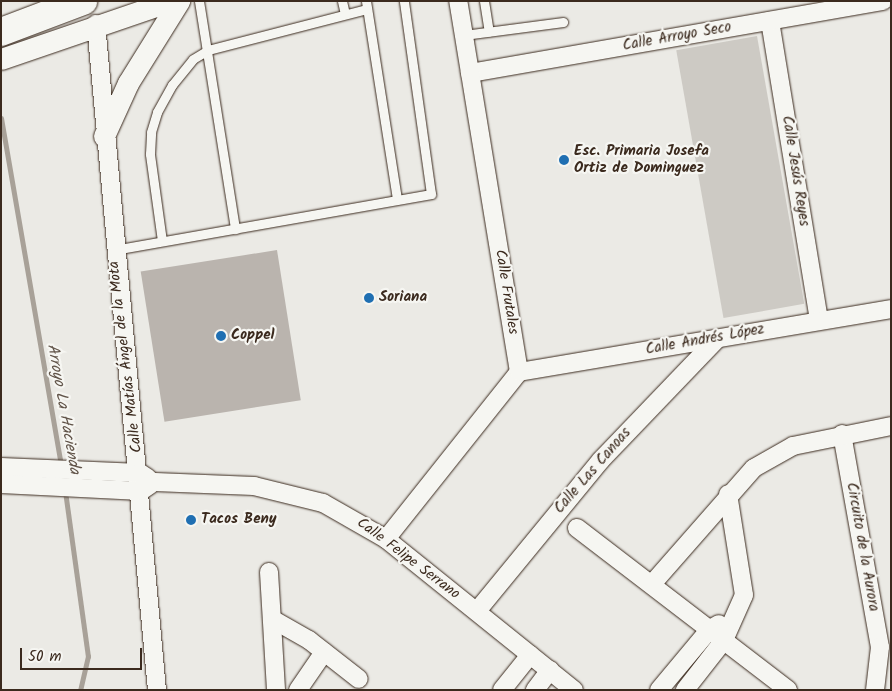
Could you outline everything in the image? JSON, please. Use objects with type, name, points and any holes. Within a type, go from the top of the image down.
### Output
[{"type":"highway","points":[[1,32],[56,11],[89,13]]},
{"type":"street","points":[[89,13],[94,1]]},
{"type":"street","points":[[1,58],[50,41],[89,13],[170,1]]},
{"type":"street","points":[[104,136],[128,83],[179,1]]},
{"type":"street","name":"Calle Frutales","points":[[458,1],[519,372]]},
{"type":"street","name":"Calle Arroyo Seco","points":[[470,73],[883,1]]},
{"type":"street","name":"Calle Matías Ángel de la Mota","points":[[89,13],[140,473],[148,487],[157,690]]},
{"type":"street","name":"Calle Jesús Reyes","points":[[770,22],[819,320]]},
{"type":"street","name":"Calle Andrés López","points":[[519,372],[891,309]]},
{"type":"street","name":"Calle Las Canoas","points":[[477,611],[601,460],[717,338]]},
{"type":"street","points":[[386,539],[519,372]]},
{"type":"street","points":[[652,584],[728,494],[754,468],[793,446],[842,434],[891,426]]},
{"type":"street","name":"Circuito de la Aurora","points":[[842,434],[880,647],[875,690]]},
{"type":"street","points":[[1,467],[36,476],[105,480],[140,473]]},
{"type":"street","points":[[1,484],[36,476]]},
{"type":"street","name":"Calle Felipe Serrano","points":[[105,480],[148,487],[262,488],[323,503],[386,539],[574,690]]},
{"type":"street","points":[[684,690],[724,640],[744,595],[744,578],[728,494]]},
{"type":"street","points":[[577,528],[788,690]]},
{"type":"street","points":[[268,572],[276,690]]},
{"type":"street","points":[[659,690],[710,629],[736,616]]},
{"type":"street","points":[[272,620],[324,652],[360,679]]},
{"type":"street","points":[[298,690],[324,652]]},
{"type":"street","points":[[502,690],[530,655]]},
{"type":"street","points":[[535,690],[550,670]]},
{"type":"lane","points":[[199,1],[235,229]]},
{"type":"lane","points":[[342,1],[345,14]]},
{"type":"lane","points":[[114,250],[432,194],[404,1]]},
{"type":"lane","points":[[484,1],[489,32]]},
{"type":"lane","points":[[162,241],[150,154],[151,132],[156,112],[172,85],[193,59],[208,50],[345,14],[367,5],[397,200]]},
{"type":"lane","points":[[464,35],[563,22]]},
{"type":"shaded area","points":[[757,36],[804,304],[723,318],[676,50]]},
{"type":"building","name":"Coppel","points":[[277,250],[301,400],[164,422],[141,272]]},
{"type":"waterway","name":"Arroyo La Hacienda","points":[[1,118],[61,465]]},
{"type":"waterway","name":"Arroyo La Hacienda","points":[[65,491],[88,656],[80,690]]},
{"type":"place","name":"Esc. Primaria Josefa Ortiz de Dominguez","points":[[564,160]]},
{"type":"place","name":"Soriana","points":[[369,298]]},
{"type":"place","name":"Coppel","points":[[221,336]]},
{"type":"place","name":"Tacos Beny","points":[[191,520]]}]
